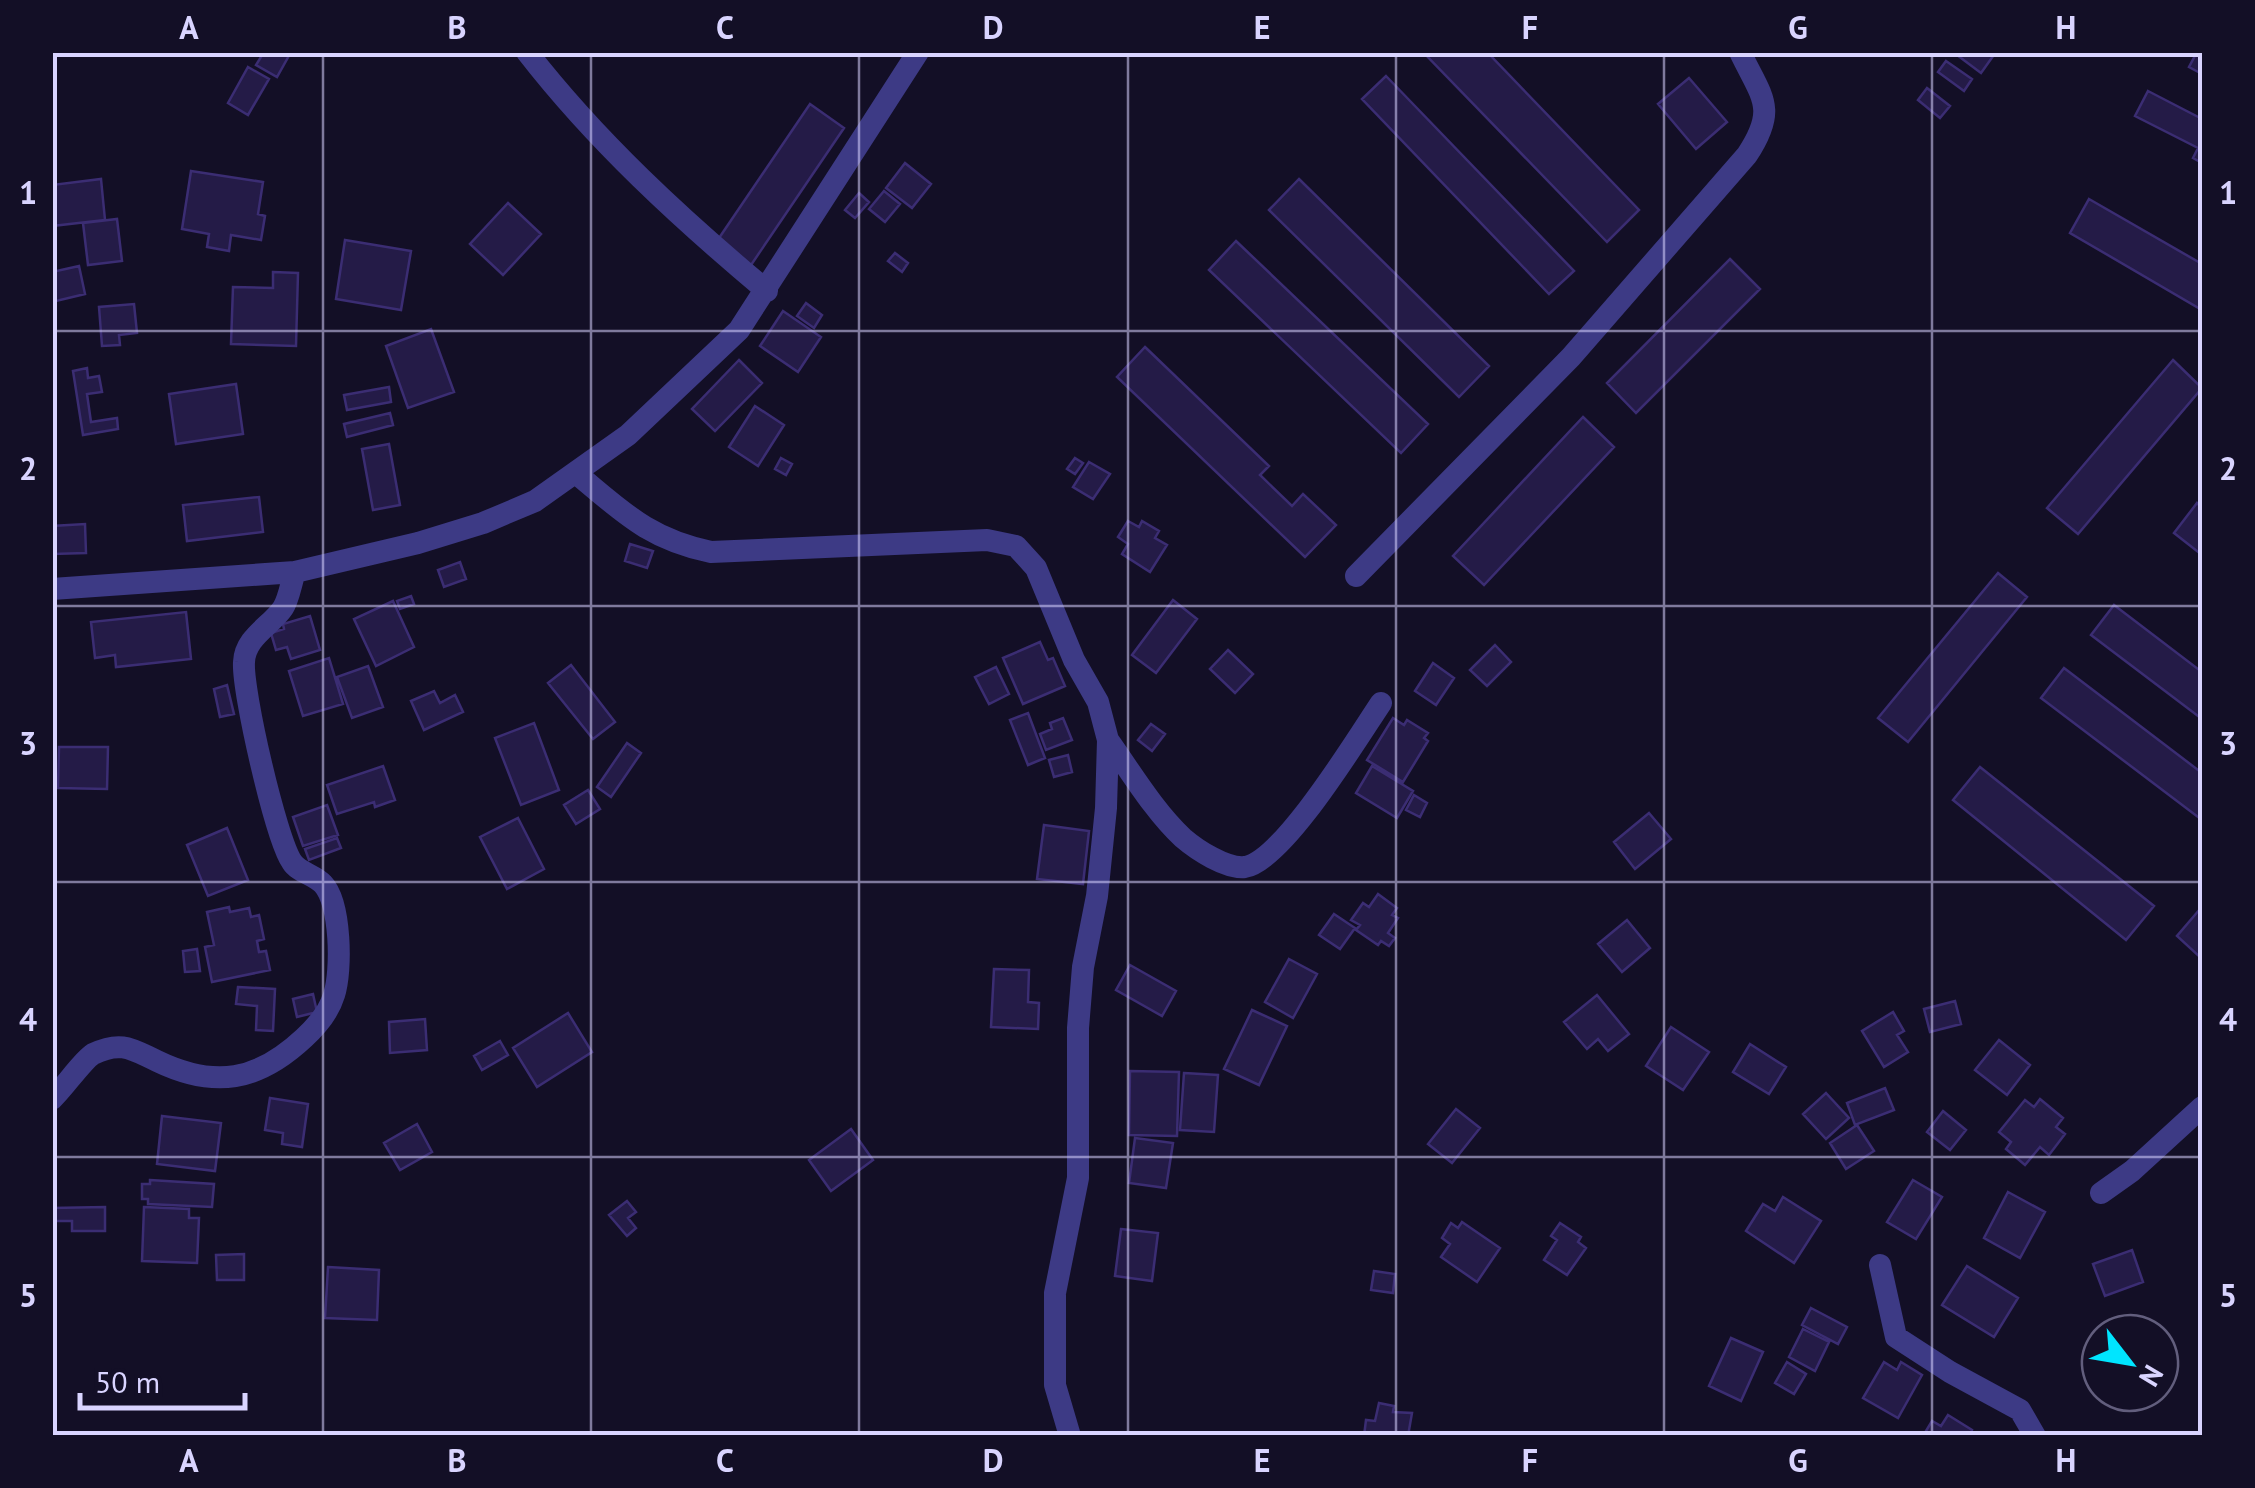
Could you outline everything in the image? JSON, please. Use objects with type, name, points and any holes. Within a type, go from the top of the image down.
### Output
[{"type":"street","points":[[527,52],[567,104],[709,243],[767,291]]},
{"type":"street","points":[[52,589],[295,572],[418,543],[535,502],[628,435],[739,330],[918,52]]},
{"type":"street","points":[[1356,576],[1571,357],[1747,154],[1761,133],[1767,108],[1740,52]]},
{"type":"street","points":[[577,474],[645,530],[676,545],[712,552],[987,540],[1016,546],[1036,568],[1074,660],[1098,702],[1108,740],[1097,896],[1083,967],[1078,1028],[1078,1178],[1055,1294],[1055,1386],[1070,1436]]},
{"type":"street","points":[[52,1099],[90,1055],[131,1046],[184,1072],[246,1076],[278,1060],[324,1016],[335,993],[335,911],[324,884],[292,864],[269,791],[244,677],[244,656],[267,622],[283,608],[295,572]]},
{"type":"street","points":[[1108,740],[1184,838],[1222,863],[1244,867],[1260,860],[1295,828],[1381,703]]},
{"type":"street","points":[[2101,1193],[2202,1107]]},
{"type":"street","points":[[1880,1265],[1896,1337],[2020,1410],[2035,1436]]},
{"type":"building","points":[[264,52],[291,52],[277,77],[256,65]]},
{"type":"building","points":[[1423,52],[1487,52],[1639,210],[1607,242]]},
{"type":"building","points":[[1953,52],[1996,52],[1981,73]]},
{"type":"building","points":[[2197,52],[2202,52],[2202,74],[2189,67]]},
{"type":"building","points":[[1946,61],[1972,79],[1964,91],[1938,72]]},
{"type":"building","points":[[248,67],[269,79],[248,115],[228,103]]},
{"type":"building","points":[[1386,76],[1574,271],[1549,294],[1362,99]]},
{"type":"building","points":[[1689,78],[1727,122],[1696,149],[1658,104]]},
{"type":"building","points":[[1927,88],[1950,106],[1940,118],[1918,100]]},
{"type":"building","points":[[2148,91],[2202,119],[2202,163],[2193,158],[2198,148],[2135,116]]},
{"type":"building","points":[[810,104],[844,128],[749,268],[715,244]]},
{"type":"building","points":[[905,163],[931,184],[912,208],[886,188]]},
{"type":"building","points":[[191,171],[263,182],[258,214],[265,216],[261,240],[231,235],[229,251],[207,247],[209,234],[182,229]]},
{"type":"building","points":[[101,179],[105,220],[52,226],[52,185]]},
{"type":"building","points":[[1299,179],[1489,366],[1459,397],[1269,210]]},
{"type":"building","points":[[884,191],[900,204],[885,222],[869,209]]},
{"type":"building","points":[[859,193],[869,202],[855,218],[845,210]]},
{"type":"building","points":[[2089,199],[2202,264],[2202,310],[2070,233]]},
{"type":"building","points":[[508,203],[541,234],[503,275],[470,244]]},
{"type":"building","points":[[117,219],[122,261],[88,265],[83,223]]},
{"type":"building","points":[[345,240],[411,251],[401,310],[336,299]]},
{"type":"building","points":[[1236,241],[1428,424],[1401,453],[1209,270]]},
{"type":"building","points":[[895,253],[908,263],[902,272],[888,261]]},
{"type":"building","points":[[1730,259],[1760,289],[1636,413],[1607,383]]},
{"type":"building","points":[[79,266],[85,294],[52,302],[52,272]]},
{"type":"building","points":[[273,272],[298,273],[296,346],[231,344],[233,287],[273,288]]},
{"type":"building","points":[[806,303],[822,315],[814,328],[797,316]]},
{"type":"building","points":[[134,304],[137,333],[119,335],[120,345],[102,346],[99,307]]},
{"type":"building","points":[[783,311],[821,337],[798,372],[760,346]]},
{"type":"building","points":[[431,329],[454,392],[408,408],[386,346]]},
{"type":"building","points":[[1145,347],[1269,466],[1260,475],[1292,506],[1303,494],[1336,525],[1305,557],[1117,377]]},
{"type":"building","points":[[739,360],[762,383],[715,431],[692,409]]},
{"type":"building","points":[[2173,360],[2202,388],[2078,534],[2047,508]]},
{"type":"building","points":[[87,368],[88,378],[99,376],[102,392],[87,394],[91,422],[117,418],[118,429],[83,435],[73,371]]},
{"type":"building","points":[[236,384],[243,434],[176,444],[169,394]]},
{"type":"building","points":[[389,387],[391,402],[347,410],[344,395]]},
{"type":"building","points":[[755,406],[784,425],[758,466],[729,447]]},
{"type":"building","points":[[390,413],[393,425],[347,437],[344,424]]},
{"type":"building","points":[[1583,417],[1614,447],[1484,585],[1453,556]]},
{"type":"building","points":[[389,444],[400,505],[373,510],[362,449]]},
{"type":"building","points":[[781,458],[792,464],[786,475],[775,469]]},
{"type":"building","points":[[1075,458],[1083,463],[1075,474],[1067,469]]},
{"type":"building","points":[[1089,462],[1110,474],[1093,499],[1073,487]]},
{"type":"building","points":[[259,497],[263,532],[187,541],[183,505]]},
{"type":"building","points":[[2197,503],[2202,508],[2202,555],[2174,533]]},
{"type":"building","points":[[1128,521],[1139,527],[1142,521],[1159,531],[1155,538],[1167,545],[1150,572],[1122,554],[1128,544],[1118,537]]},
{"type":"building","points":[[85,524],[86,553],[52,554],[52,526]]},
{"type":"building","points":[[630,544],[653,551],[647,568],[625,561]]},
{"type":"building","points":[[460,562],[466,579],[444,587],[438,570]]},
{"type":"building","points":[[1998,573],[2027,597],[1908,742],[1878,718]]},
{"type":"building","points":[[411,596],[414,604],[400,609],[397,601]]},
{"type":"building","points":[[1173,600],[1197,619],[1156,673],[1132,655]]},
{"type":"building","points":[[393,601],[414,647],[376,666],[354,619]]},
{"type":"building","points":[[2114,605],[2202,672],[2202,719],[2091,635]]},
{"type":"building","points":[[186,612],[191,659],[116,667],[115,655],[95,658],[91,622]]},
{"type":"building","points":[[310,616],[320,650],[291,659],[287,647],[276,650],[271,633],[284,629],[283,624]]},
{"type":"building","points":[[1040,642],[1048,660],[1053,658],[1065,686],[1023,704],[1003,658]]},
{"type":"building","points":[[1495,645],[1511,662],[1487,686],[1470,670]]},
{"type":"building","points":[[1228,650],[1253,674],[1235,693],[1210,669]]},
{"type":"building","points":[[329,658],[343,704],[303,716],[289,671]]},
{"type":"building","points":[[1433,663],[1454,678],[1436,705],[1415,691]]},
{"type":"building","points":[[571,665],[615,722],[593,739],[548,683]]},
{"type":"building","points":[[368,666],[383,707],[352,718],[337,677]]},
{"type":"building","points":[[996,667],[1009,694],[989,704],[975,677]]},
{"type":"building","points":[[2064,668],[2202,773],[2202,820],[2041,698]]},
{"type":"building","points":[[227,685],[234,714],[220,717],[214,689]]},
{"type":"building","points":[[434,691],[440,703],[455,695],[463,712],[424,730],[411,701]]},
{"type":"building","points":[[1028,713],[1045,758],[1028,765],[1010,720]]},
{"type":"building","points":[[1063,718],[1072,740],[1046,750],[1040,734],[1052,729],[1050,723]]},
{"type":"building","points":[[1393,718],[1404,725],[1407,720],[1428,733],[1424,738],[1428,741],[1403,782],[1367,760]]},
{"type":"building","points":[[534,723],[559,790],[521,805],[495,738]]},
{"type":"building","points":[[1151,724],[1165,734],[1152,751],[1138,740]]},
{"type":"building","points":[[627,743],[641,753],[611,797],[597,787]]},
{"type":"building","points":[[59,747],[108,747],[107,789],[58,788]]},
{"type":"building","points":[[1068,755],[1072,772],[1054,777],[1049,760]]},
{"type":"building","points":[[383,766],[395,800],[337,814],[327,785]]},
{"type":"building","points":[[1372,766],[1413,791],[1397,818],[1356,793]]},
{"type":"building","points":[[1980,767],[2154,906],[2126,940],[1953,800]]},
{"type":"building","points":[[588,790],[600,809],[576,824],[564,805]]},
{"type":"building","points":[[1414,795],[1427,803],[1420,817],[1406,810]]},
{"type":"building","points":[[327,805],[338,835],[303,846],[293,817]]},
{"type":"building","points":[[1649,813],[1671,839],[1635,869],[1614,842]]},
{"type":"building","points":[[518,818],[544,869],[507,889],[480,837]]},
{"type":"building","points":[[1044,825],[1089,831],[1083,884],[1037,879]]},
{"type":"building","points":[[227,828],[248,880],[208,896],[187,845]]},
{"type":"building","points":[[337,838],[341,848],[309,860],[305,849]]},
{"type":"building","points":[[1378,894],[1397,908],[1392,915],[1398,918],[1388,933],[1395,938],[1389,946],[1381,941],[1378,945],[1356,930],[1360,925],[1351,920],[1363,903],[1369,907]]},
{"type":"building","points":[[229,907],[230,912],[249,908],[251,917],[259,915],[264,939],[257,941],[259,952],[266,951],[270,970],[212,982],[205,947],[214,945],[207,912]]},
{"type":"building","points":[[2202,911],[2202,959],[2177,936]]},
{"type":"building","points":[[1334,914],[1355,928],[1340,949],[1319,935]]},
{"type":"building","points":[[1627,920],[1650,948],[1622,972],[1598,944]]},
{"type":"building","points":[[197,949],[200,971],[185,972],[183,951]]},
{"type":"building","points":[[1289,959],[1317,974],[1293,1018],[1265,1002]]},
{"type":"building","points":[[1130,965],[1176,991],[1162,1016],[1116,990]]},
{"type":"building","points":[[994,969],[1029,970],[1028,1002],[1039,1003],[1038,1029],[991,1027]]},
{"type":"building","points":[[238,987],[275,989],[273,1031],[256,1030],[257,1006],[236,1004]]},
{"type":"building","points":[[313,994],[317,1012],[297,1017],[293,999]]},
{"type":"building","points":[[1597,995],[1629,1034],[1608,1051],[1598,1039],[1587,1049],[1564,1022]]},
{"type":"building","points":[[1955,1001],[1961,1024],[1930,1032],[1924,1009]]},
{"type":"building","points":[[1252,1010],[1287,1026],[1259,1085],[1224,1069]]},
{"type":"building","points":[[1893,1012],[1904,1031],[1897,1035],[1908,1052],[1884,1067],[1862,1031]]},
{"type":"building","points":[[568,1013],[592,1052],[537,1087],[513,1048]]},
{"type":"building","points":[[425,1019],[427,1050],[390,1053],[389,1022]]},
{"type":"building","points":[[1671,1027],[1709,1052],[1683,1090],[1646,1066]]},
{"type":"building","points":[[1999,1040],[2030,1065],[2007,1095],[1975,1070]]},
{"type":"building","points":[[500,1041],[508,1055],[482,1070],[474,1056]]},
{"type":"building","points":[[1750,1044],[1786,1067],[1769,1094],[1733,1072]]},
{"type":"building","points":[[1130,1071],[1179,1072],[1177,1136],[1129,1135]]},
{"type":"building","points":[[1184,1073],[1218,1075],[1214,1132],[1180,1130]]},
{"type":"building","points":[[1885,1088],[1894,1110],[1855,1125],[1847,1103]]},
{"type":"building","points":[[1826,1093],[1849,1118],[1826,1139],[1803,1114]]},
{"type":"building","points":[[270,1098],[308,1104],[302,1147],[282,1144],[283,1133],[265,1130]]},
{"type":"building","points":[[2040,1099],[2063,1118],[2056,1127],[2065,1134],[2049,1155],[2040,1147],[2025,1165],[2006,1149],[2011,1142],[1999,1132],[2025,1100],[2034,1107]]},
{"type":"building","points":[[1456,1109],[1480,1128],[1452,1163],[1428,1144]]},
{"type":"building","points":[[1943,1111],[1966,1130],[1950,1150],[1927,1132]]},
{"type":"building","points":[[162,1116],[221,1123],[215,1171],[157,1164]]},
{"type":"building","points":[[417,1124],[432,1152],[400,1170],[384,1143]]},
{"type":"building","points":[[1857,1125],[1874,1151],[1846,1169],[1830,1143]]},
{"type":"building","points":[[851,1129],[873,1160],[831,1191],[809,1160]]},
{"type":"building","points":[[1135,1138],[1173,1143],[1166,1188],[1129,1183]]},
{"type":"building","points":[[150,1180],[214,1184],[212,1207],[148,1204],[148,1199],[142,1199],[142,1184],[150,1184]]},
{"type":"building","points":[[1913,1180],[1942,1197],[1916,1239],[1887,1222]]},
{"type":"building","points":[[2008,1192],[2045,1212],[2020,1258],[1984,1238]]},
{"type":"building","points":[[1783,1197],[1821,1221],[1794,1263],[1746,1231],[1763,1204],[1775,1211]]},
{"type":"building","points":[[627,1201],[636,1212],[628,1218],[636,1228],[627,1236],[609,1215]]},
{"type":"building","points":[[105,1207],[105,1231],[72,1231],[72,1221],[52,1221],[52,1208]]},
{"type":"building","points":[[144,1207],[189,1209],[189,1218],[199,1218],[197,1263],[142,1261]]},
{"type":"building","points":[[1462,1222],[1500,1248],[1477,1282],[1441,1257],[1450,1244],[1442,1238],[1451,1223],[1458,1228]]},
{"type":"building","points":[[1560,1223],[1581,1237],[1578,1242],[1586,1248],[1567,1275],[1544,1260],[1557,1240],[1551,1236]]},
{"type":"building","points":[[1121,1229],[1158,1233],[1152,1281],[1115,1276]]},
{"type":"building","points":[[2132,1250],[2143,1282],[2105,1296],[2093,1264]]},
{"type":"building","points":[[244,1254],[244,1280],[217,1280],[216,1255]]},
{"type":"building","points":[[1967,1266],[2018,1298],[1994,1337],[1942,1305]]},
{"type":"building","points":[[328,1267],[379,1270],[377,1320],[325,1318]]},
{"type":"building","points":[[1374,1271],[1395,1274],[1393,1293],[1371,1290]]},
{"type":"building","points":[[1811,1308],[1847,1327],[1838,1344],[1802,1325]]},
{"type":"building","points":[[1803,1329],[1829,1342],[1815,1371],[1789,1357]]},
{"type":"building","points":[[1731,1338],[1763,1352],[1741,1401],[1709,1386]]},
{"type":"building","points":[[1787,1362],[1806,1374],[1794,1394],[1775,1383]]},
{"type":"building","points":[[1884,1362],[1897,1370],[1901,1362],[1922,1375],[1898,1418],[1863,1398]]},
{"type":"building","points":[[1379,1403],[1394,1406],[1393,1412],[1412,1413],[1408,1436],[1364,1436],[1366,1420],[1375,1421]]},
{"type":"building","points":[[1948,1415],[1972,1430],[1969,1436],[1923,1436],[1932,1421],[1941,1426]]}]
